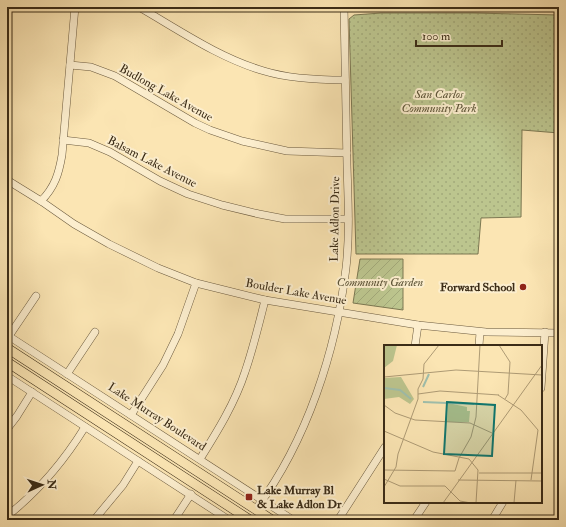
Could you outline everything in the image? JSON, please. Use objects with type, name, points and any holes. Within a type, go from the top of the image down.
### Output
[{"type":"main road","name":"Lake Murray Boulevard","points":[[7,348],[271,519]]},
{"type":"main road","points":[[7,362],[249,520],[271,519]]},
{"type":"main road","points":[[234,509],[256,509]]},
{"type":"street","points":[[41,201],[51,190],[57,178],[62,155],[75,7]]},
{"type":"street","points":[[139,7],[211,48],[262,71],[283,76],[322,80],[345,80]]},
{"type":"street","name":"Lake Adlon Drive","points":[[256,509],[284,464],[311,408],[328,360],[339,311],[346,267],[348,219],[344,7]]},
{"type":"street","points":[[515,7],[559,8]]},
{"type":"street","name":"Budlong Lake Avenue","points":[[70,65],[90,67],[115,76],[195,123],[242,141],[287,150],[347,153]]},
{"type":"street","name":"Balsam Lake Avenue","points":[[63,140],[89,143],[110,152],[188,194],[222,206],[285,219],[348,219]]},
{"type":"street","name":"Boulder Lake Avenue","points":[[7,180],[74,224],[129,254],[196,283],[265,300],[418,324],[480,332],[559,333]]},
{"type":"street","points":[[131,415],[163,365],[178,334],[196,283]]},
{"type":"street","points":[[8,335],[36,296]]},
{"type":"street","points":[[200,459],[225,415],[245,372],[265,300]]},
{"type":"street","points":[[415,345],[418,324]]},
{"type":"street","points":[[67,374],[95,332]]},
{"type":"street","points":[[479,345],[480,332]]},
{"type":"street","points":[[542,374],[545,332]]},
{"type":"street","name":"Lake Murray Boulevard","points":[[8,335],[293,520]]},
{"type":"street","points":[[7,376],[229,520]]},
{"type":"street","points":[[7,429],[32,392]]},
{"type":"street","points":[[7,516],[28,499],[49,477],[68,453],[85,427]]},
{"type":"street","points":[[338,520],[384,449]]},
{"type":"street","points":[[94,520],[116,494],[138,462]]},
{"type":"street","points":[[174,520],[190,494]]},
{"type":"street","points":[[414,520],[425,503]]},
{"type":"street","points":[[492,520],[502,503]]},
{"type":"green space","name":"San Carlos Community Park","points":[[381,13],[559,15],[559,133],[522,130],[521,217],[481,218],[478,254],[356,254],[349,19],[354,15]]},
{"type":"green space","name":"Community Garden","points":[[360,259],[403,259],[403,310],[353,303]]},
{"type":"waterway","points":[[558,11],[556,275],[558,294]]},
{"type":"place","name":"Forward School","points":[[523,287]]},
{"type":"place","name":"Lake Murray Bl & Lake Adlon Dr","points":[[249,497]]}]
